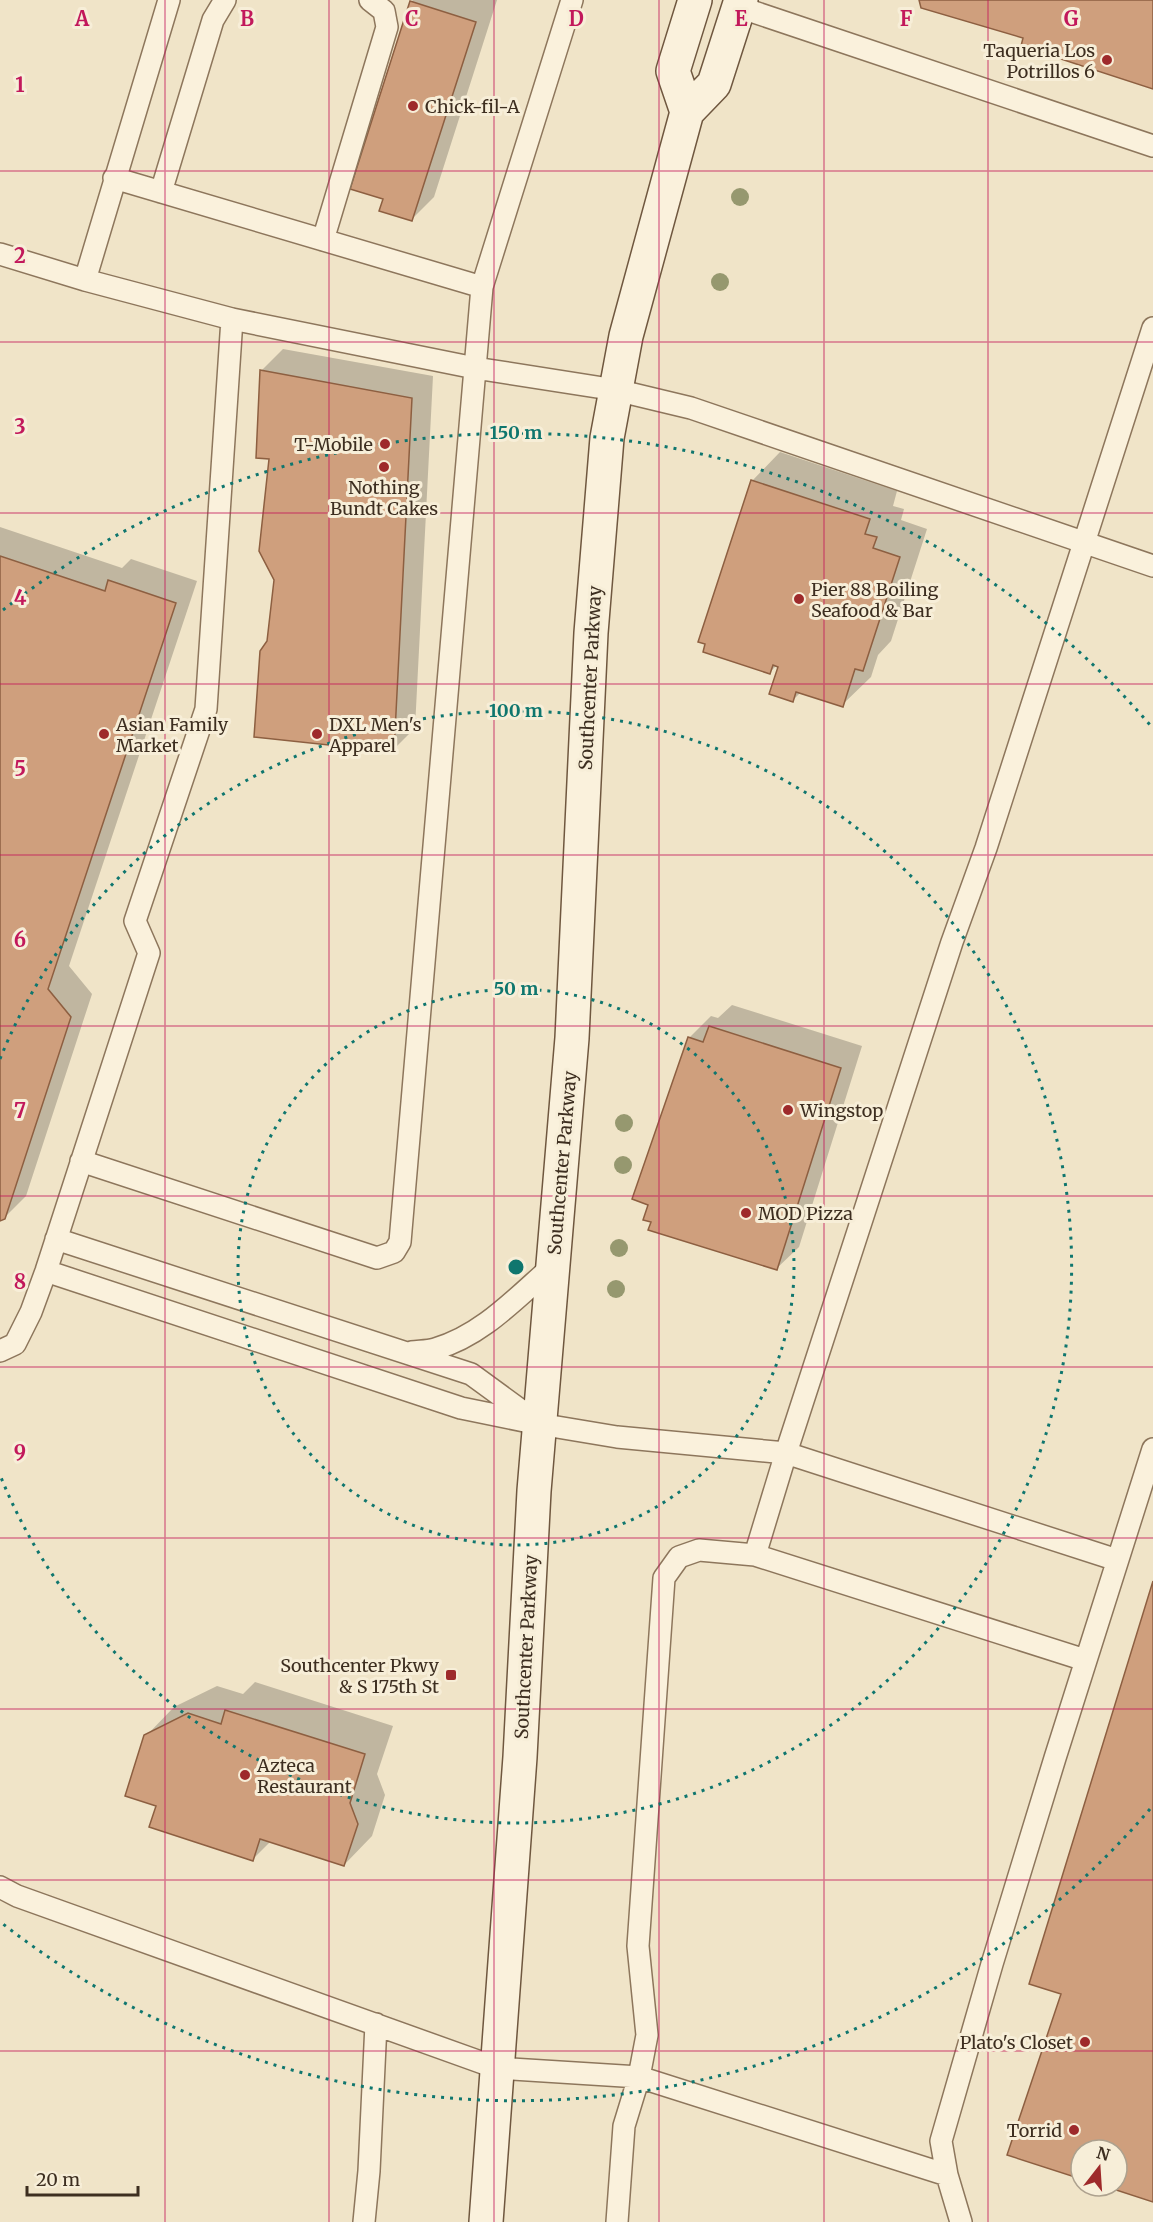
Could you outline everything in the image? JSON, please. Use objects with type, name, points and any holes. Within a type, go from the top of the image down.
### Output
[{"type":"main road","points":[[687,112],[673,70],[695,0]]},
{"type":"main road","name":"Southcenter Parkway","points":[[486,2222],[520,1757],[534,1491],[572,1038],[591,633],[607,438],[626,336],[687,112],[714,84],[740,3]]},
{"type":"lane","points":[[85,280],[169,0]]},
{"type":"lane","points":[[161,192],[213,20],[225,0]]},
{"type":"lane","points":[[322,240],[387,27],[384,11],[370,0]]},
{"type":"lane","points":[[81,1161],[377,1258],[394,1252],[400,1242],[482,287],[572,0]]},
{"type":"lane","points":[[740,3],[1153,146]]},
{"type":"lane","points":[[114,178],[482,287]]},
{"type":"lane","points":[[0,254],[85,280],[232,319],[475,368],[616,390],[691,408],[1153,567]]},
{"type":"lane","points":[[0,1351],[15,1344],[31,1312],[149,953],[135,921],[206,709],[232,319]]},
{"type":"lane","points":[[755,1555],[786,1453],[952,942],[986,848],[1153,328]]},
{"type":"lane","points":[[56,1239],[471,1374],[539,1424]]},
{"type":"lane","points":[[405,1353],[435,1350],[474,1331],[497,1315],[554,1265]]},
{"type":"lane","points":[[46,1271],[461,1408],[617,1437],[786,1453],[1117,1560]]},
{"type":"lane","points":[[961,2222],[947,2175],[941,2141],[988,1976],[1085,1660],[1153,1449]]},
{"type":"lane","points":[[617,2222],[624,2126],[639,2077],[647,2035],[638,1946],[664,1578],[679,1557],[699,1550],[755,1555],[1085,1660]]},
{"type":"lane","points":[[0,1887],[17,1896],[497,2068],[639,2077],[947,2175]]},
{"type":"lane","points":[[364,2222],[369,2171],[376,2024]]},
{"type":"building","points":[[919,0],[1153,0],[1153,89],[1021,46],[1023,38],[921,8]]},
{"type":"building","name":"Chick-fil-A","points":[[410,1],[476,22],[412,221],[379,211],[383,199],[350,189]]},
{"type":"building","points":[[260,370],[412,398],[394,752],[254,737],[260,651],[267,641],[274,580],[259,551],[269,459],[256,458]]},
{"type":"building","name":"Pier 88 Boiling Seafood & Bar","points":[[751,480],[870,519],[865,534],[877,537],[873,548],[900,557],[863,671],[855,669],[843,707],[796,692],[793,702],[769,694],[778,667],[773,665],[770,674],[703,652],[705,644],[698,642]]},
{"type":"building","points":[[0,556],[105,591],[108,580],[176,603],[48,989],[71,1017],[5,1219],[0,1221]]},
{"type":"building","points":[[709,1026],[841,1068],[777,1270],[648,1230],[651,1222],[643,1220],[648,1205],[632,1199],[688,1037],[703,1042]]},
{"type":"building","points":[[1153,1581],[1153,2202],[1129,2194],[1129,2138],[1069,2138],[1069,2175],[1007,2155],[1061,1994],[1029,1984]]},
{"type":"building","name":"Azteca Restaurant","points":[[225,1710],[365,1754],[350,1803],[358,1824],[344,1866],[260,1839],[253,1861],[149,1827],[156,1806],[125,1796],[144,1735],[188,1713],[221,1724]]},
{"type":"place","name":"Taqueria Los Potrillos 6","points":[[1107,60]]},
{"type":"place","name":"Chick-fil-A","points":[[413,106]]},
{"type":"place","name":"T-Mobile","points":[[385,444]]},
{"type":"place","name":"Nothing Bundt Cakes","points":[[384,467]]},
{"type":"place","name":"Pier 88 Boiling Seafood & Bar","points":[[799,599]]},
{"type":"place","name":"Asian Family Market","points":[[104,734]]},
{"type":"place","name":"DXL Men's Apparel","points":[[317,734]]},
{"type":"place","name":"Wingstop","points":[[788,1110]]},
{"type":"place","name":"MOD Pizza","points":[[746,1213]]},
{"type":"place","name":"Southcenter Pkwy & S 175th St","points":[[451,1675]]},
{"type":"place","name":"Azteca Restaurant","points":[[245,1775]]},
{"type":"place","name":"Plato's Closet","points":[[1085,2042]]},
{"type":"place","name":"Torrid","points":[[1074,2130]]}]
